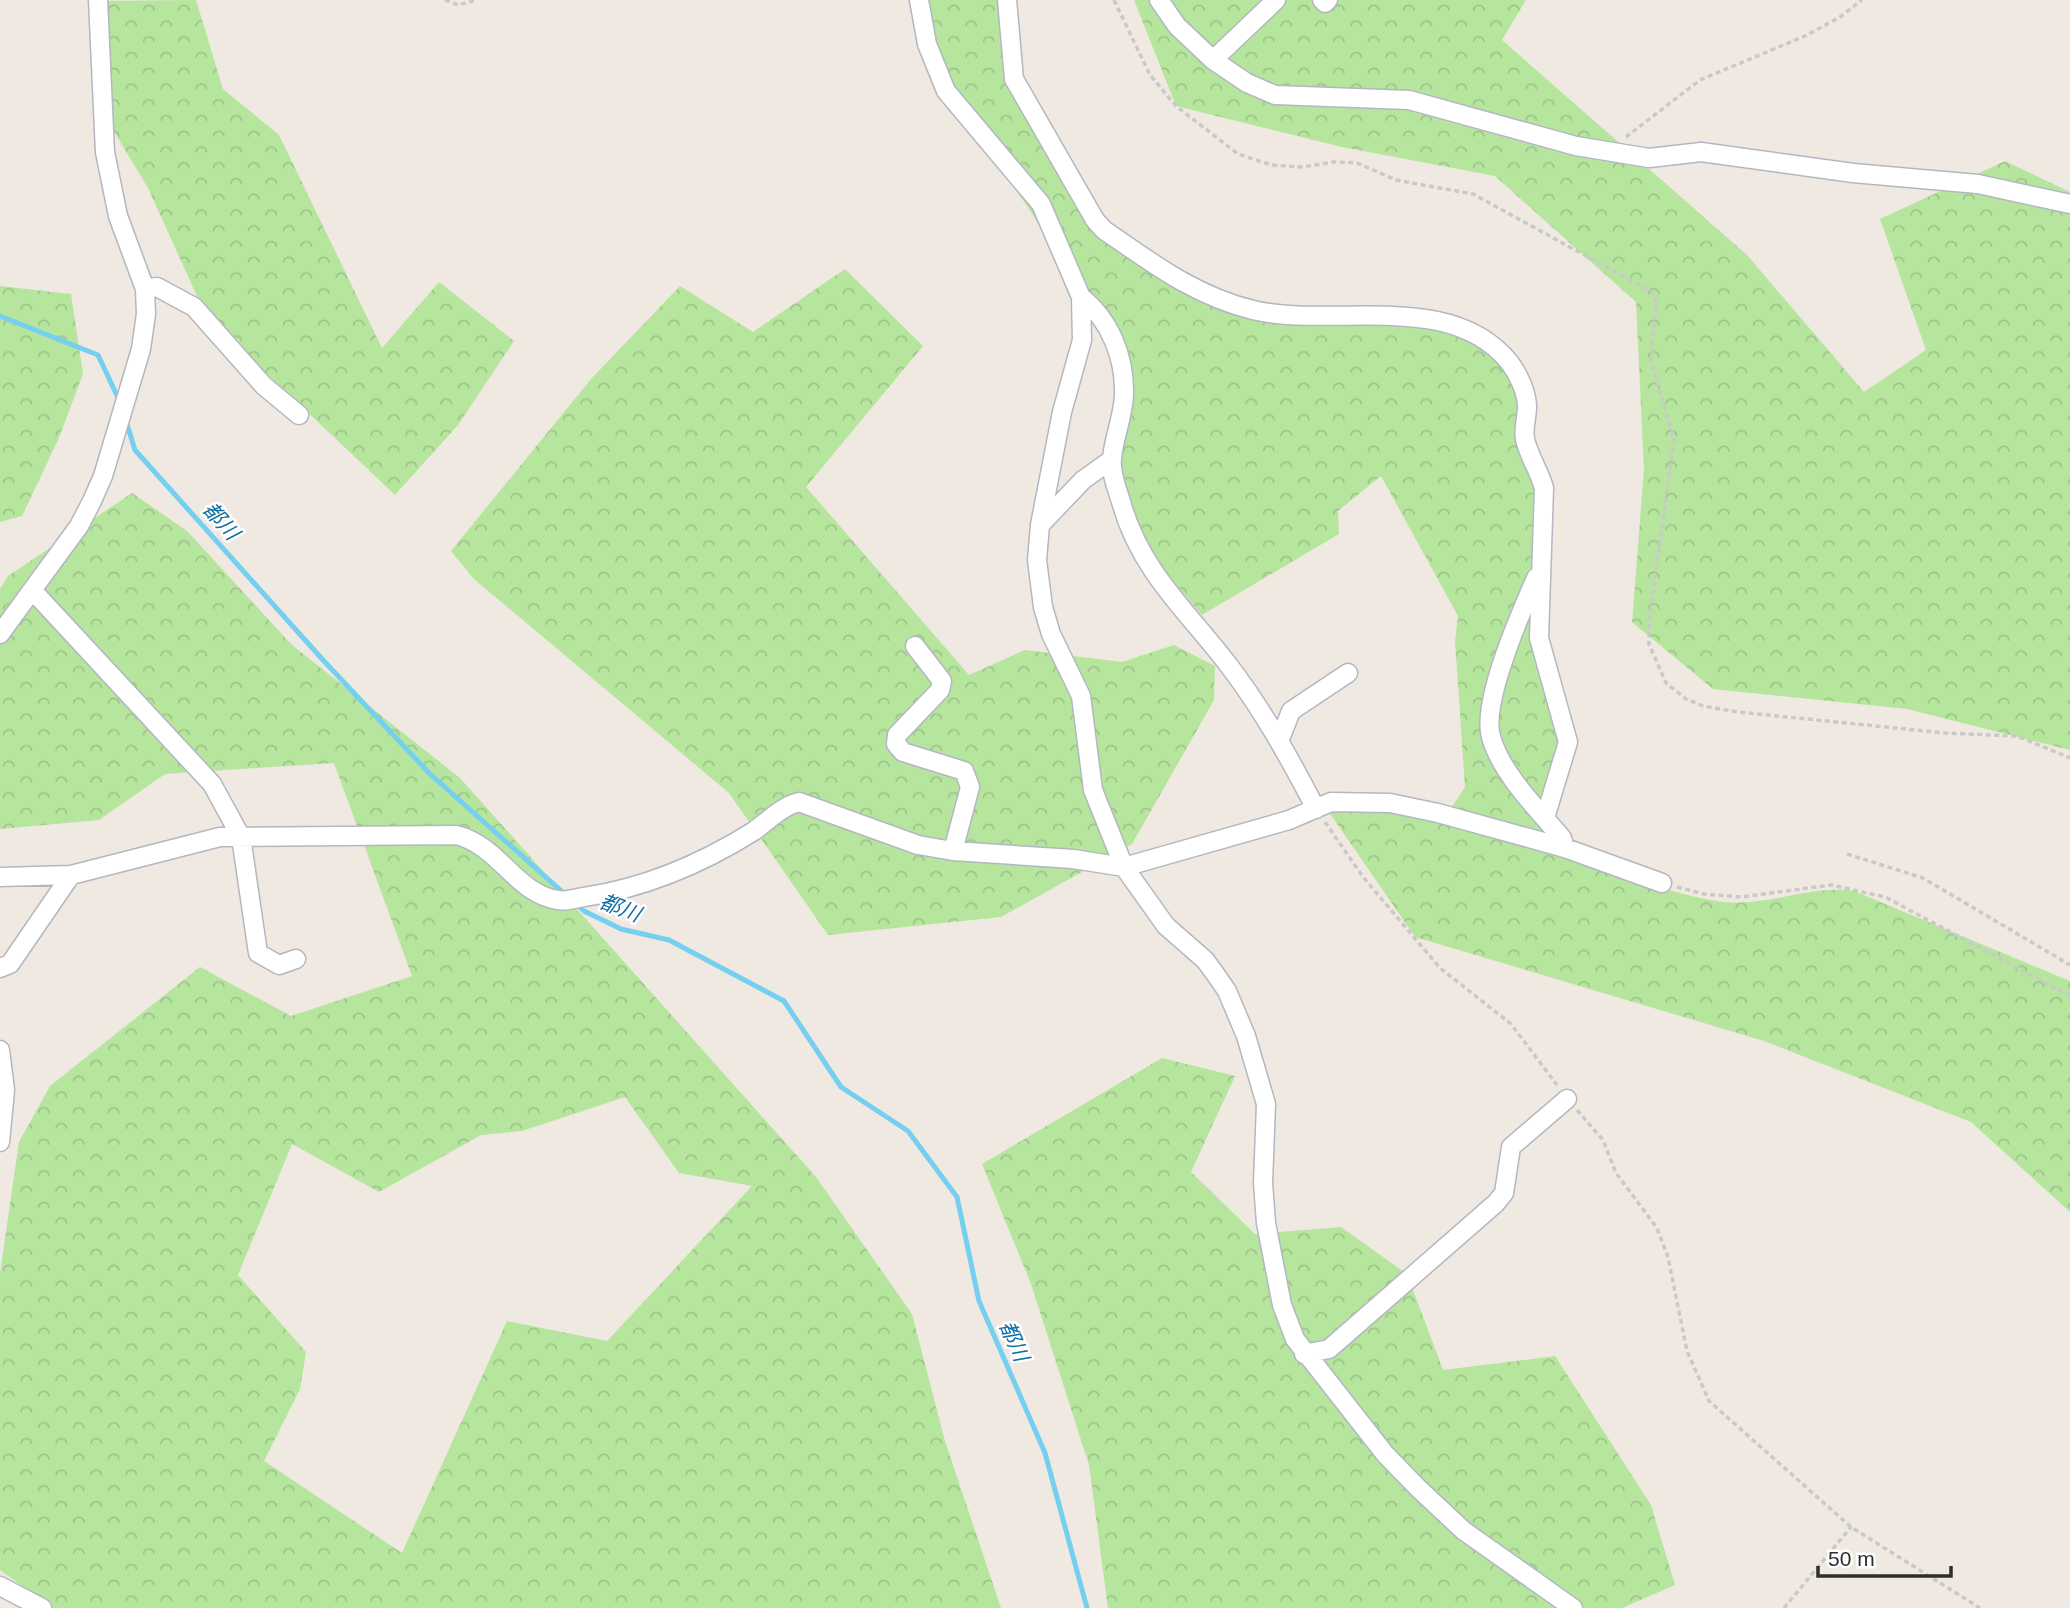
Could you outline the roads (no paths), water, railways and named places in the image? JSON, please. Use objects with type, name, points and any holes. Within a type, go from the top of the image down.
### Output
[{"type":"street","points":[[0,634],[79,526],[103,476],[141,349],[146,314],[145,289],[118,216],[108,174],[99,0]]},
{"type":"street","points":[[919,0],[927,44],[946,91],[1041,204],[1081,297],[1083,340],[1062,412],[1040,525],[1037,560],[1043,607],[1051,634],[1081,696],[1093,790],[1124,866],[1166,926],[1205,960],[1216,975],[1227,991],[1246,1036],[1266,1104],[1263,1184],[1266,1223],[1282,1305],[1304,1354],[1385,1454],[1464,1531],[1573,1608]]},
{"type":"street","points":[[1007,0],[1014,79],[1095,220],[1104,230],[1178,282],[1228,303],[1302,316],[1436,318],[1476,333],[1510,363],[1522,384],[1527,404],[1524,435],[1533,467],[1544,488],[1539,638],[1567,742],[1545,818]]},
{"type":"street","points":[[1158,0],[1177,26],[1213,60],[1248,83],[1275,95],[1409,100],[1576,146],[1649,158],[1702,152],[1853,173],[1991,186],[2070,204]]},
{"type":"street","points":[[1213,60],[1276,0]]},
{"type":"street","points":[[1322,0],[1325,3],[1328,0]]},
{"type":"street","points":[[145,289],[158,287],[194,307],[264,386],[299,415]]},
{"type":"street","points":[[1081,297],[1099,311],[1113,337],[1121,366],[1124,395],[1111,460],[1136,546],[1170,597],[1231,667],[1280,739],[1316,808]]},
{"type":"street","points":[[1040,525],[1083,481],[1111,460]]},
{"type":"street","points":[[1541,568],[1508,638],[1490,717],[1490,737],[1514,781],[1562,838],[1565,848]]},
{"type":"street","points":[[33,592],[212,784],[241,837],[258,953],[279,965],[296,959]]},
{"type":"street","points":[[915,646],[942,681],[940,691],[897,735],[896,744],[903,752],[964,771],[970,787],[953,851]]},
{"type":"street","points":[[1280,739],[1291,711],[1348,673]]},
{"type":"street","points":[[0,877],[71,874],[220,838],[456,835],[474,839],[489,848],[506,870],[536,891],[558,900],[613,893],[673,873],[753,831],[799,802],[918,845],[953,851],[1073,859],[1124,866],[1289,820],[1331,802],[1390,803],[1438,813],[1565,848],[1662,883]]},
{"type":"street","points":[[0,968],[10,964],[71,874]]},
{"type":"street","points":[[0,1050],[5,1090],[0,1142]]},
{"type":"street","points":[[1304,1354],[1329,1349],[1496,1203],[1504,1193],[1511,1147],[1567,1099]]},
{"type":"street","points":[[0,1586],[42,1608]]},
{"type":"waterway","name":"都川","points":[[0,316],[98,355],[120,402]]},
{"type":"waterway","name":"都川","points":[[126,421],[135,450],[323,660],[430,774],[567,896]]},
{"type":"waterway","name":"都川","points":[[574,902],[584,911],[621,929],[669,940],[784,1001],[841,1087],[908,1131],[957,1197],[979,1301],[1045,1453],[1087,1608]]}]
